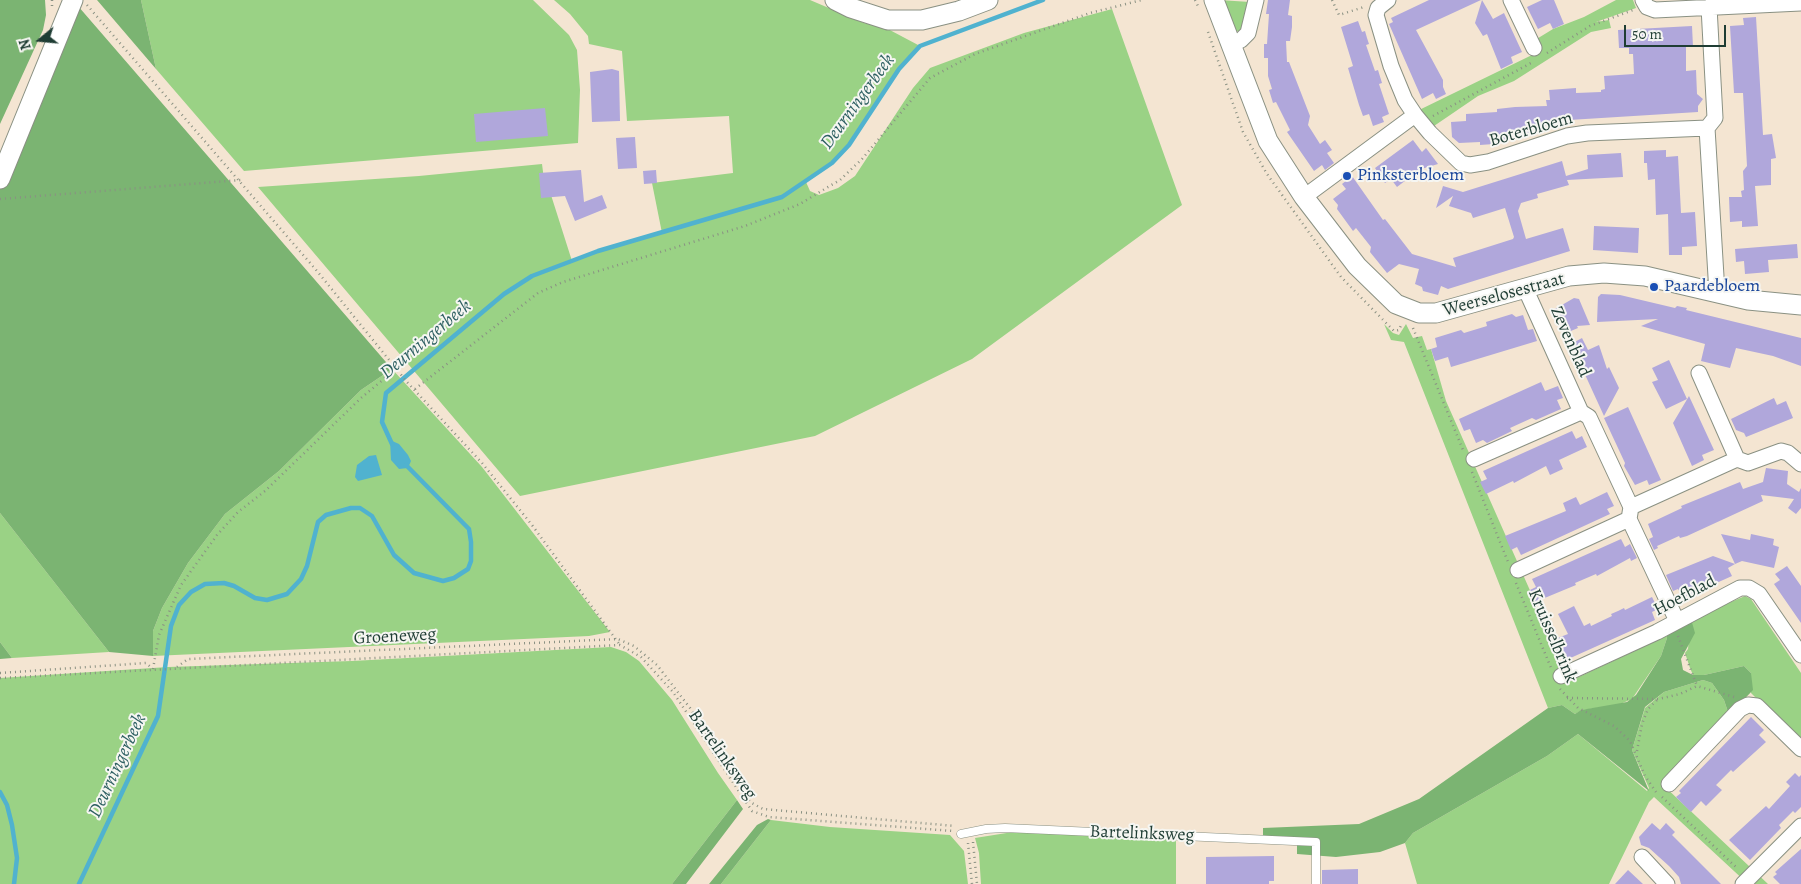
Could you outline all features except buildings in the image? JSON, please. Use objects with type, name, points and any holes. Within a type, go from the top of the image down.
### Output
[{"type":"street","points":[[0,180],[73,0]]},
{"type":"street","points":[[835,0],[851,8],[888,20],[922,20],[959,11],[988,0]]},
{"type":"street","name":"Weerselosestraat","points":[[1214,0],[1268,141],[1304,197],[1370,280],[1396,304],[1419,313],[1444,311],[1569,276],[1628,274],[1772,303],[1801,305]]},
{"type":"street","points":[[1231,45],[1241,40],[1248,33],[1256,0]]},
{"type":"street","points":[[1511,0],[1534,48]]},
{"type":"street","points":[[1643,0],[1647,7],[1655,10],[1801,4]]},
{"type":"street","points":[[1304,197],[1415,115],[1405,100],[1391,66],[1376,15],[1383,4]]},
{"type":"street","points":[[1709,7],[1715,118],[1707,128],[1717,293]]},
{"type":"street","name":"Boterbloem","points":[[1415,115],[1430,133],[1461,163],[1470,165],[1488,162],[1568,136],[1587,133],[1707,128]]},
{"type":"street","name":"Zevenblad","points":[[1525,288],[1581,412],[1589,417],[1675,622]]},
{"type":"street","points":[[1699,373],[1737,459],[1748,463],[1781,451],[1788,453],[1801,464]]},
{"type":"street","points":[[1470,461],[1581,412]]},
{"type":"street","points":[[1514,572],[1737,459]]},
{"type":"street","name":"Hoefblad","points":[[1557,677],[1675,622],[1740,588],[1749,588],[1759,594],[1800,653]]},
{"type":"street","points":[[1669,784],[1740,709],[1748,705],[1757,706],[1801,749]]},
{"type":"street","points":[[1746,881],[1801,826]]},
{"type":"street","points":[[1642,857],[1667,884]]},
{"type":"lane","name":"Bartelinksweg","points":[[965,834],[986,829],[1005,828],[1316,842],[1316,884]]},
{"type":"path","points":[[82,0],[241,180],[399,373],[506,493],[618,639],[620,645]]},
{"type":"path","points":[[415,389],[538,293],[563,282],[745,226],[800,204],[840,180],[862,159],[930,78],[975,54],[1090,13],[1142,0]]},
{"type":"path","points":[[1332,0],[1338,15],[1366,6],[1383,4]]},
{"type":"path","points":[[0,199],[241,180]]},
{"type":"path","name":"Kruisselbrink","points":[[1416,339],[1470,461],[1566,698],[1578,708],[1614,726],[1630,741],[1652,788],[1746,881]]},
{"type":"path","points":[[154,669],[159,635],[181,585],[217,535],[238,512],[265,491],[361,398],[396,368]]},
{"type":"path","points":[[1675,622],[1697,686]]},
{"type":"path","name":"Groeneweg","points":[[176,668],[188,659],[618,639]]},
{"type":"path","name":"Bartelinksweg","points":[[618,639],[634,646],[657,665],[690,708],[750,802],[763,809],[953,825],[965,829],[965,834],[954,831],[769,817],[752,811],[673,692],[642,657],[620,645]]},
{"type":"path","name":"Groeneweg","points":[[0,678],[620,645]]},
{"type":"path","name":"Groeneweg","points":[[0,673],[146,663],[154,669]]},
{"type":"path","points":[[1566,698],[1659,699],[1680,694],[1697,686],[1738,698],[1748,705]]},
{"type":"path","points":[[1637,753],[1642,724],[1648,709],[1659,699]]},
{"type":"path","points":[[965,834],[970,850],[972,884]]},
{"type":"path","points":[[965,834],[975,845],[978,884]]},
{"type":"green space","points":[[0,0],[45,0],[46,15],[43,30],[0,124]]},
{"type":"green space","points":[[97,0],[141,0],[156,69]]},
{"type":"green space","points":[[141,0],[533,0],[569,35],[577,50],[580,90],[578,143],[244,171],[156,69]]},
{"type":"green space","points":[[554,0],[810,0],[864,23],[886,28],[920,46],[899,69],[849,145],[832,163],[806,182],[810,191],[819,195],[838,188],[855,176],[913,88],[930,68],[1024,33],[1112,9],[1182,205],[972,359],[815,436],[520,496],[258,187],[419,176],[542,164],[546,195],[551,195],[572,261],[598,251],[662,233],[652,183],[733,173],[729,116],[627,121],[622,51],[589,44],[588,36],[570,14]]},
{"type":"green space","points":[[1219,0],[1250,2],[1248,21],[1240,31],[1233,31]]},
{"type":"green space","points":[[1616,0],[1633,0],[1636,8],[1596,22],[1609,20],[1611,28],[1591,32],[1514,81],[1478,96],[1434,126],[1423,115],[1415,112],[1532,55],[1535,40],[1553,29],[1584,17]]},
{"type":"green space","points":[[78,6],[392,369],[361,390],[279,471],[225,514],[188,563],[162,608],[153,631],[153,656],[109,652],[0,513],[0,187]]},
{"type":"green space","points":[[1384,324],[1393,333],[1399,335],[1406,324],[1413,338],[1422,336],[1427,350],[1431,349],[1446,401],[1536,604],[1568,682],[1660,639],[1666,631],[1667,638],[1661,656],[1632,699],[1618,705],[1582,710],[1575,714],[1562,705],[1548,708],[1404,342],[1391,340]]},
{"type":"green space","points":[[392,369],[482,467],[610,632],[589,636],[153,656],[153,631],[162,608],[188,563],[225,514],[279,471],[361,390]]},
{"type":"green space","points":[[0,513],[109,652],[12,658],[0,642]]},
{"type":"green space","points":[[1745,596],[1751,599],[1801,673],[1801,743],[1751,693],[1751,673],[1744,666],[1704,675],[1693,675],[1690,668],[1685,653],[1688,649],[1691,619]]},
{"type":"green space","points":[[1691,619],[1695,633],[1681,659],[1683,670],[1693,675],[1704,675],[1744,666],[1751,673],[1753,690],[1729,715],[1724,700],[1712,683],[1703,680],[1664,692],[1645,707],[1632,750],[1649,791],[1578,734],[1547,756],[1413,833],[1405,843],[1380,852],[1336,857],[1297,854],[1297,838],[1263,837],[1263,828],[1359,824],[1419,799],[1548,708],[1562,705],[1575,714],[1581,710],[1627,702],[1636,695],[1661,656],[1667,638],[1666,631]]},
{"type":"green space","points":[[0,642],[12,658],[0,659]]},
{"type":"green space","points":[[611,647],[626,652],[639,661],[672,700],[737,800],[672,884],[0,884],[0,678],[168,667],[352,661]]},
{"type":"green space","points":[[1703,680],[1712,683],[1724,700],[1729,715],[1662,784],[1768,884],[1748,884],[1654,797],[1649,802],[1609,884],[1417,884],[1405,843],[1413,833],[1547,756],[1578,734],[1647,791],[1649,788],[1632,750],[1645,708],[1664,692]]},
{"type":"green space","points":[[737,800],[743,809],[686,884],[672,884]]},
{"type":"green space","points":[[768,819],[771,820],[721,884],[709,884],[757,825]]},
{"type":"green space","points":[[771,820],[830,827],[950,835],[964,851],[968,884],[721,884]]},
{"type":"green space","points":[[1013,832],[1176,840],[1176,884],[981,884],[979,853],[975,838]]},
{"type":"water","points":[[390,440],[399,444],[408,455],[411,461],[408,468],[399,469],[391,460]]},
{"type":"water","points":[[376,455],[382,475],[358,481],[355,477],[357,465],[369,456]]},
{"type":"waterway","name":"Deurningerbeek","points":[[392,444],[382,422],[386,393],[504,294],[532,276],[598,251],[782,197],[832,163],[849,145],[899,69],[920,46],[1043,0]]},
{"type":"waterway","name":"Deurningerbeek","points":[[79,884],[158,716],[171,626],[179,605],[191,592],[205,584],[224,583],[234,586],[255,598],[267,600],[287,594],[301,579],[307,566],[318,522],[326,515],[351,508],[360,508],[372,516],[394,555],[414,573],[443,581],[454,578],[468,569],[471,561],[469,529],[406,465]]},
{"type":"waterway","points":[[0,792],[7,805],[12,825],[17,858],[14,884]]},
{"type":"place","name":"Pinksterbloem","points":[[1347,176]]},
{"type":"place","name":"Paardebloem","points":[[1654,287]]}]
